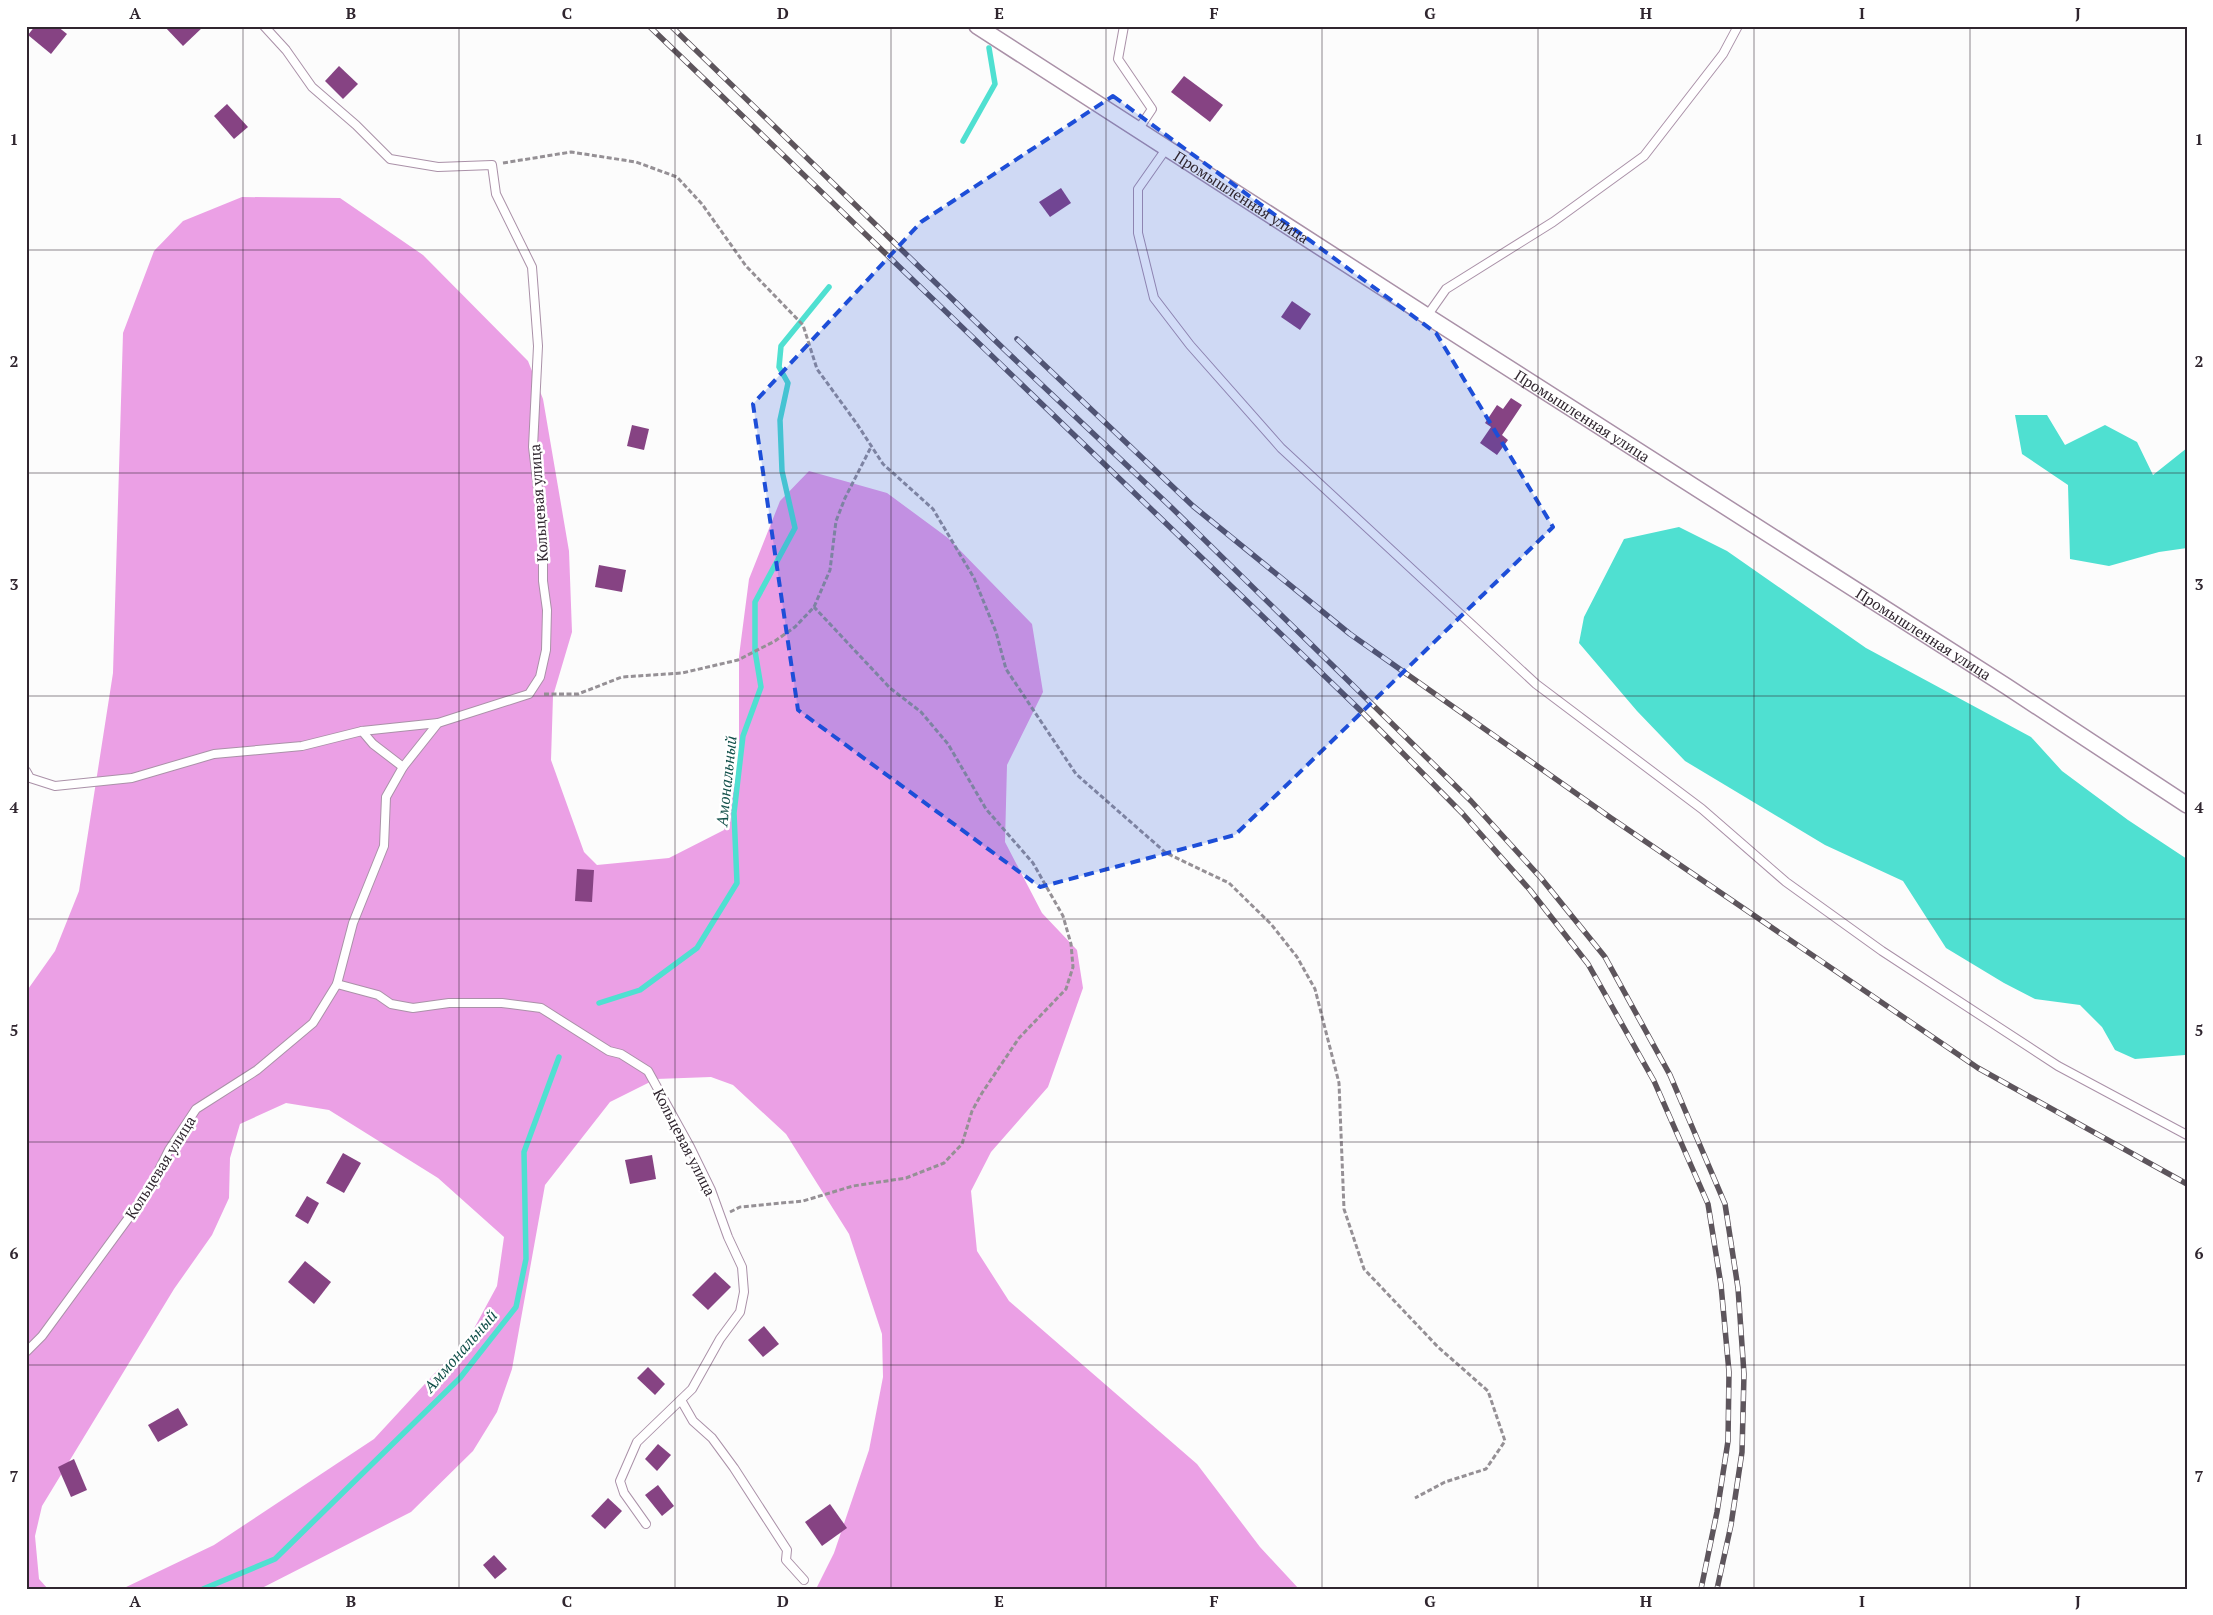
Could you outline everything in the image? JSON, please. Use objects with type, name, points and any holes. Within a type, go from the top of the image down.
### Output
[{"type":"street","name":"Промышленная улица","points":[[977,26],[1426,316],[2006,686],[2187,805]]},
{"type":"lane","points":[[264,26],[286,50],[312,87],[356,125],[390,159],[438,167],[492,165]]},
{"type":"lane","points":[[1124,26],[1118,59],[1152,109],[1138,130]]},
{"type":"lane","points":[[1426,316],[1446,289],[1553,222],[1644,156],[1723,54],[1738,26]]},
{"type":"lane","points":[[1166,149],[1138,189],[1138,233],[1154,298],[1190,345],[1281,448],[1536,684],[1702,809],[1786,882],[1882,951],[2058,1066],[2187,1135]]},
{"type":"lane","name":"Кольцевая улица","points":[[492,165],[496,194],[532,267],[538,346],[533,447],[543,530],[543,580],[547,610],[546,650],[540,678],[529,694]]},
{"type":"lane","points":[[26,770],[30,778],[55,786],[132,778],[214,754],[302,746],[362,731],[438,723],[529,694]]},
{"type":"lane","name":"Кольцевая улица","points":[[26,1352],[42,1336],[150,1190],[168,1150],[196,1109],[257,1070],[313,1023],[337,984],[353,923],[384,846],[386,797],[403,768],[438,723]]},
{"type":"lane","points":[[362,731],[373,744],[403,768]]},
{"type":"lane","name":"Кольцевая улица","points":[[337,984],[378,995],[390,1004],[413,1008],[449,1003],[502,1003],[541,1008],[609,1051],[620,1054],[648,1071],[690,1147],[711,1190],[742,1268],[744,1292],[740,1312],[720,1339],[692,1389],[637,1442],[620,1481],[624,1494],[646,1524]]},
{"type":"lane","points":[[681,1400],[693,1421],[712,1438],[734,1468],[787,1550],[786,1560],[804,1580]]},
{"type":"path","points":[[492,165],[571,152],[636,162],[677,177],[702,204],[746,266],[802,325],[817,369],[883,464],[933,509],[974,578],[996,632],[1006,669],[1076,774],[1166,853],[1229,883],[1271,924],[1297,957],[1316,989],[1339,1083],[1344,1208],[1364,1270],[1438,1348],[1488,1391],[1505,1441],[1486,1469],[1445,1482],[1415,1498]]},
{"type":"path","points":[[529,694],[578,694],[622,677],[682,673],[738,660],[776,641],[795,628],[814,607],[830,570],[836,521],[845,498],[872,447]]},
{"type":"path","points":[[721,1217],[740,1207],[802,1201],[853,1186],[906,1178],[944,1163],[962,1144],[972,1111],[1019,1038],[1066,989],[1074,966],[1063,916],[1033,863],[986,809],[948,744],[921,712],[890,688],[814,607]]},
{"type":"highlighted area","points":[[1113,96],[1436,333],[1553,527],[1235,835],[1040,887],[798,710],[753,404],[921,222]]},
{"type":"shaded area","points":[[242,197],[340,198],[423,255],[528,361],[543,399],[569,551],[572,632],[553,696],[551,760],[584,852],[597,865],[669,858],[724,830],[739,766],[739,656],[749,579],[780,501],[809,471],[887,493],[948,538],[1032,624],[1043,692],[1007,765],[1005,842],[1042,913],[1077,950],[1083,988],[1048,1087],[991,1152],[971,1191],[977,1251],[1009,1301],[1197,1464],[1260,1547],[1299,1589],[816,1589],[834,1553],[869,1450],[883,1377],[882,1334],[849,1234],[786,1134],[733,1085],[711,1077],[656,1079],[610,1102],[545,1185],[512,1369],[497,1412],[473,1451],[411,1512],[260,1589],[122,1589],[214,1545],[374,1439],[471,1334],[497,1286],[504,1237],[438,1178],[329,1110],[286,1103],[240,1124],[230,1158],[229,1198],[212,1235],[174,1289],[42,1506],[35,1536],[39,1579],[48,1589],[26,1589],[26,992],[55,951],[79,891],[113,673],[123,333],[154,251],[183,221]]},
{"type":"water","points":[[2015,415],[2047,415],[2065,445],[2105,425],[2137,442],[2153,475],[2187,448],[2187,548],[2159,552],[2109,566],[2070,559],[2068,485],[2022,454]]},
{"type":"water","points":[[1679,527],[1727,551],[1866,648],[2031,737],[2062,771],[2128,820],[2187,859],[2187,1053],[2185,1055],[2135,1059],[2115,1050],[2102,1027],[2080,1005],[2035,999],[2004,983],[1946,948],[1903,881],[1825,845],[1685,761],[1637,711],[1579,643],[1584,617],[1624,539]]},
{"type":"building","points":[[35,26],[57,26],[67,34],[51,54],[28,35]]},
{"type":"building","points":[[164,26],[204,26],[183,46]]},
{"type":"building","points":[[339,66],[358,84],[343,99],[325,81]]},
{"type":"building","points":[[1184,76],[1223,105],[1210,122],[1171,92]]},
{"type":"building","points":[[227,104],[248,127],[234,139],[214,116]]},
{"type":"building","points":[[1061,188],[1071,203],[1050,217],[1039,202]]},
{"type":"building","points":[[1292,301],[1311,314],[1300,330],[1281,317]]},
{"type":"building","points":[[1511,398],[1522,405],[1502,435],[1508,440],[1497,455],[1480,443],[1491,427],[1485,423],[1497,405],[1503,409]]},
{"type":"building","points":[[632,425],[649,429],[644,450],[627,446]]},
{"type":"building","points":[[599,565],[626,570],[622,592],[595,587]]},
{"type":"building","points":[[577,869],[594,870],[592,902],[575,901]]},
{"type":"building","points":[[343,1153],[361,1163],[344,1193],[326,1183]]},
{"type":"building","points":[[652,1155],[656,1179],[630,1184],[625,1160]]},
{"type":"building","points":[[307,1196],[319,1203],[308,1224],[295,1216]]},
{"type":"building","points":[[305,1261],[331,1282],[314,1304],[288,1282]]},
{"type":"building","points":[[715,1272],[731,1287],[708,1310],[692,1295]]},
{"type":"building","points":[[764,1326],[779,1344],[763,1357],[748,1340]]},
{"type":"building","points":[[648,1367],[665,1384],[655,1395],[637,1378]]},
{"type":"building","points":[[178,1408],[188,1425],[158,1442],[148,1425]]},
{"type":"building","points":[[658,1444],[671,1455],[657,1471],[645,1459]]},
{"type":"building","points":[[74,1459],[87,1490],[71,1497],[58,1467]]},
{"type":"building","points":[[658,1485],[674,1506],[662,1516],[645,1495]]},
{"type":"building","points":[[608,1498],[622,1511],[605,1529],[591,1516]]},
{"type":"building","points":[[830,1504],[847,1528],[822,1546],[805,1522]]},
{"type":"building","points":[[494,1555],[507,1569],[495,1579],[483,1565]]},
{"type":"waterway","name":"Амональный","points":[[963,141],[995,84],[989,48]]},
{"type":"waterway","name":"Амональный","points":[[599,1003],[640,990],[697,948],[737,883],[734,813],[743,736],[761,687],[755,651],[755,602],[795,528],[782,471],[780,420],[788,383],[779,367],[781,346],[829,287]]},
{"type":"waterway","name":"Аммональный","points":[[203,1589],[275,1559],[460,1378],[516,1307],[526,1259],[524,1152],[559,1057]]},
{"type":"railway","points":[[649,26],[1361,711],[1462,813],[1530,890],[1588,964],[1654,1081],[1708,1204],[1721,1285],[1729,1372],[1728,1441],[1717,1512],[1701,1589]]},
{"type":"railway","points":[[671,26],[1007,352],[1172,508],[1471,801],[1541,878],[1605,957],[1670,1075],[1725,1204],[1738,1288],[1744,1374],[1742,1452],[1731,1525],[1717,1589]]},
{"type":"railway","points":[[1017,339],[1193,506],[1350,634],[1611,818],[1978,1068],[2187,1184]]}]
